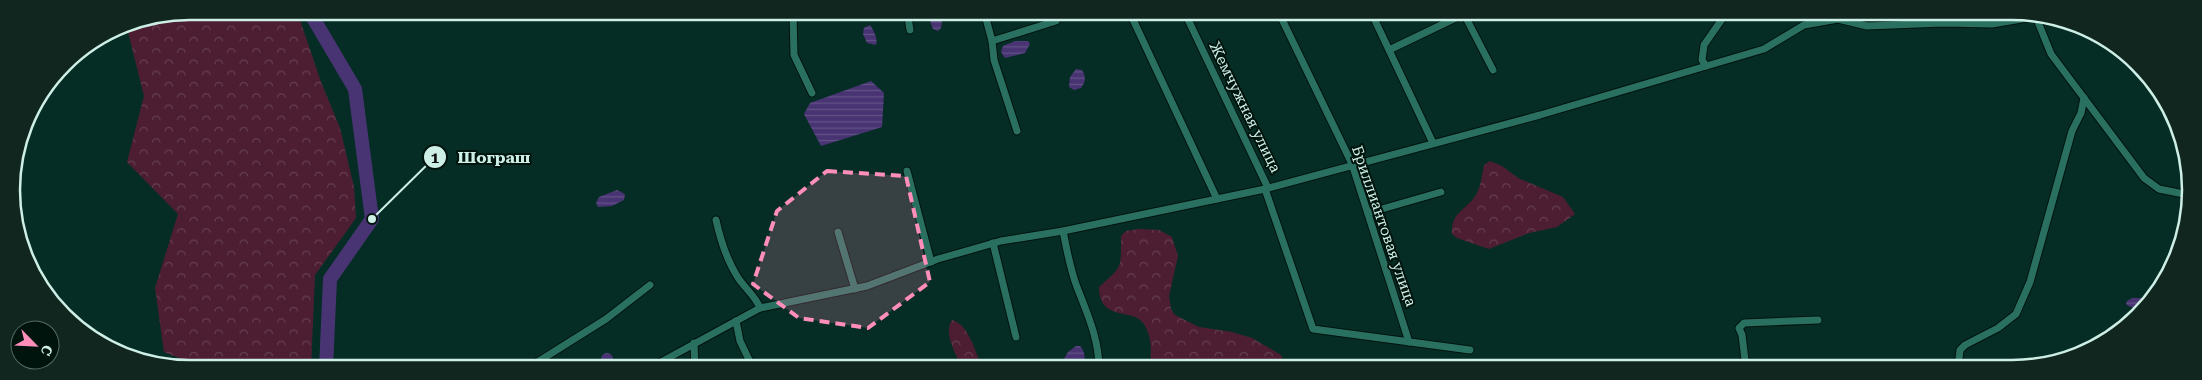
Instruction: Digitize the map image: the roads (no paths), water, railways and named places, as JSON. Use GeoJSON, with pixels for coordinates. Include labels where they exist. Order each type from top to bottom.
{"type":"FeatureCollection","features":[{"type":"Feature","properties":{"kind":"street"},"geometry":{"type":"LineString","coordinates":[[793,20],[794,55],[812,93]]}},
{"type":"Feature","properties":{"kind":"street"},"geometry":{"type":"LineString","coordinates":[[908,20],[910,30]]}},
{"type":"Feature","properties":{"kind":"street"},"geometry":{"type":"LineString","coordinates":[[986,20],[992,41],[994,60],[1017,131]]}},
{"type":"Feature","properties":{"kind":"street"},"geometry":{"type":"LineString","coordinates":[[1133,20],[1217,199]]}},
{"type":"Feature","properties":{"kind":"street","name":"Жемчужная улица"},"geometry":{"type":"LineString","coordinates":[[1188,20],[1267,189],[1313,329],[1470,350]]}},
{"type":"Feature","properties":{"kind":"street","name":"Бриллиантовая улица"},"geometry":{"type":"LineString","coordinates":[[1282,20],[1352,164],[1409,342]]}},
{"type":"Feature","properties":{"kind":"street"},"geometry":{"type":"LineString","coordinates":[[1375,20],[1433,143]]}},
{"type":"Feature","properties":{"kind":"street"},"geometry":{"type":"LineString","coordinates":[[1390,50],[1450,20]]}},
{"type":"Feature","properties":{"kind":"street"},"geometry":{"type":"LineString","coordinates":[[1468,20],[1493,70]]}},
{"type":"Feature","properties":{"kind":"street"},"geometry":{"type":"LineString","coordinates":[[1706,66],[1702,60],[1704,45],[1721,20]]}},
{"type":"Feature","properties":{"kind":"street"},"geometry":{"type":"LineString","coordinates":[[664,360],[760,308],[855,289],[930,262],[993,243],[1063,231],[1267,189],[1352,164],[1540,115],[1764,49],[1804,26],[1833,20]]}},
{"type":"Feature","properties":{"kind":"street"},"geometry":{"type":"LineString","coordinates":[[1842,20],[1867,26],[1992,24],[2015,20]]}},
{"type":"Feature","properties":{"kind":"street"},"geometry":{"type":"LineString","coordinates":[[992,41],[1056,21]]}},
{"type":"Feature","properties":{"kind":"street"},"geometry":{"type":"LineString","coordinates":[[2040,22],[2051,54],[2144,178],[2159,189],[2182,194]]}},
{"type":"Feature","properties":{"kind":"street"},"geometry":{"type":"LineString","coordinates":[[1959,360],[1960,350],[1965,345],[1998,328],[2016,314],[2030,282],[2072,131],[2081,113],[2084,98]]}},
{"type":"Feature","properties":{"kind":"street"},"geometry":{"type":"LineString","coordinates":[[906,171],[930,262]]}},
{"type":"Feature","properties":{"kind":"street"},"geometry":{"type":"LineString","coordinates":[[1368,213],[1440,192]]}},
{"type":"Feature","properties":{"kind":"street"},"geometry":{"type":"LineString","coordinates":[[716,220],[719,233],[736,275],[753,294],[760,308]]}},
{"type":"Feature","properties":{"kind":"street"},"geometry":{"type":"LineString","coordinates":[[1063,231],[1071,268],[1088,311],[1098,360]]}},
{"type":"Feature","properties":{"kind":"street"},"geometry":{"type":"LineString","coordinates":[[838,232],[855,289]]}},
{"type":"Feature","properties":{"kind":"street"},"geometry":{"type":"LineString","coordinates":[[993,243],[1016,336]]}},
{"type":"Feature","properties":{"kind":"street"},"geometry":{"type":"LineString","coordinates":[[541,360],[606,319],[650,285]]}},
{"type":"Feature","properties":{"kind":"street"},"geometry":{"type":"LineString","coordinates":[[1745,360],[1742,335],[1739,328],[1744,323],[1818,320]]}},
{"type":"Feature","properties":{"kind":"street"},"geometry":{"type":"LineString","coordinates":[[736,321],[740,341],[749,360]]}},
{"type":"Feature","properties":{"kind":"street"},"geometry":{"type":"LineString","coordinates":[[694,343],[695,360]]}},
{"type":"Feature","properties":{"kind":"waterway"},"geometry":{"type":"LineString","coordinates":[[314,20],[355,89],[372,219],[330,279],[326,360]]}},
{"type":"Feature","properties":{"kind":"place","name":"Шограш"},"geometry":{"type":"Point","coordinates":[372,219]}}]}
